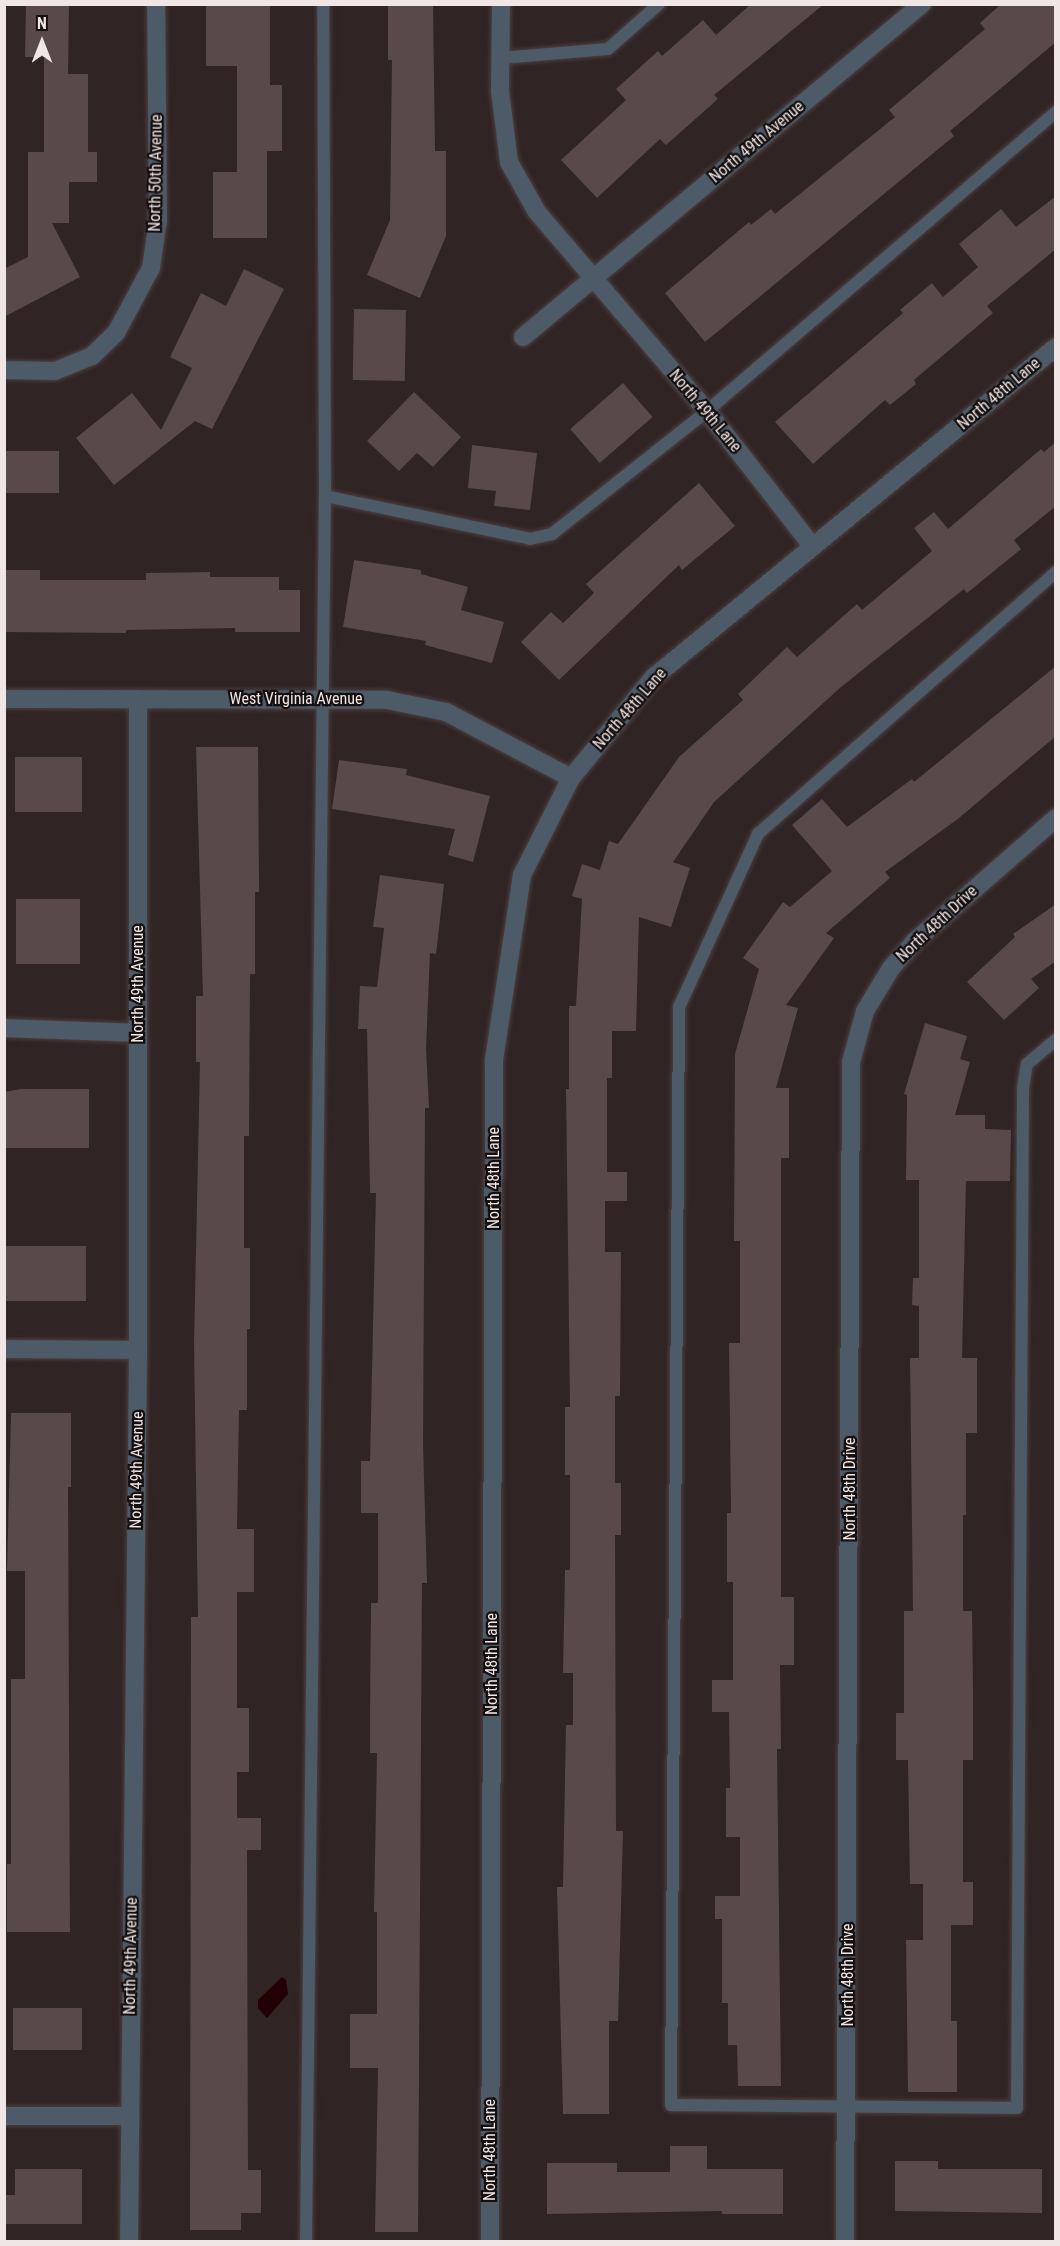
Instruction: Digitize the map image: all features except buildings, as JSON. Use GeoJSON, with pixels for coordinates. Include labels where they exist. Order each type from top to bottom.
{"type":"FeatureCollection","features":[{"type":"Feature","properties":{"kind":"street","name":"North 50th Avenue"},"geometry":{"type":"LineString","coordinates":[[4,370],[55,371],[92,356],[117,333],[151,267],[158,220],[156,4]]}},
{"type":"Feature","properties":{"kind":"street","name":"North 49th Lane"},"geometry":{"type":"LineString","coordinates":[[501,4],[500,91],[509,162],[537,212],[592,280],[707,411],[813,548]]}},
{"type":"Feature","properties":{"kind":"street","name":"North 49th Avenue"},"geometry":{"type":"LineString","coordinates":[[592,280],[922,4]]}},
{"type":"Feature","properties":{"kind":"street"},"geometry":{"type":"LineString","coordinates":[[523,337],[592,280]]}},
{"type":"Feature","properties":{"kind":"street","name":"North 48th Lane"},"geometry":{"type":"LineString","coordinates":[[490,2241],[494,1060],[522,875],[571,777],[654,677],[1056,347]]}},
{"type":"Feature","properties":{"kind":"street","name":"West Virginia Avenue"},"geometry":{"type":"LineString","coordinates":[[4,699],[321,698],[387,700],[446,712],[571,777]]}},
{"type":"Feature","properties":{"kind":"street","name":"North 49th Avenue"},"geometry":{"type":"LineString","coordinates":[[129,2241],[138,1350],[138,699]]}},
{"type":"Feature","properties":{"kind":"street","name":"North 48th Drive"},"geometry":{"type":"LineString","coordinates":[[844,2241],[847,2106],[851,1062],[865,1011],[891,968],[915,941],[1056,818]]}},
{"type":"Feature","properties":{"kind":"street"},"geometry":{"type":"LineString","coordinates":[[4,1028],[138,1033]]}},
{"type":"Feature","properties":{"kind":"street"},"geometry":{"type":"LineString","coordinates":[[4,1349],[138,1350]]}},
{"type":"Feature","properties":{"kind":"street"},"geometry":{"type":"LineString","coordinates":[[4,2116],[129,2116]]}},
{"type":"Feature","properties":{"kind":"lane"},"geometry":{"type":"LineString","coordinates":[[306,2241],[321,698],[325,496],[323,4]]}},
{"type":"Feature","properties":{"kind":"lane"},"geometry":{"type":"LineString","coordinates":[[501,58],[608,49],[658,4]]}},
{"type":"Feature","properties":{"kind":"lane"},"geometry":{"type":"LineString","coordinates":[[325,496],[530,539],[552,534],[707,411],[1056,112]]}},
{"type":"Feature","properties":{"kind":"lane"},"geometry":{"type":"LineString","coordinates":[[1056,572],[758,834],[679,1007],[671,2105],[1017,2108],[1023,1088],[1027,1064],[1056,1040]]}},
{"type":"Feature","properties":{"kind":"shaded area"},"geometry":{"type":"Polygon","coordinates":[[[282,1977],[286,1980],[288,1994],[267,2018],[258,2008],[258,2000],[282,1977]]]}}]}
